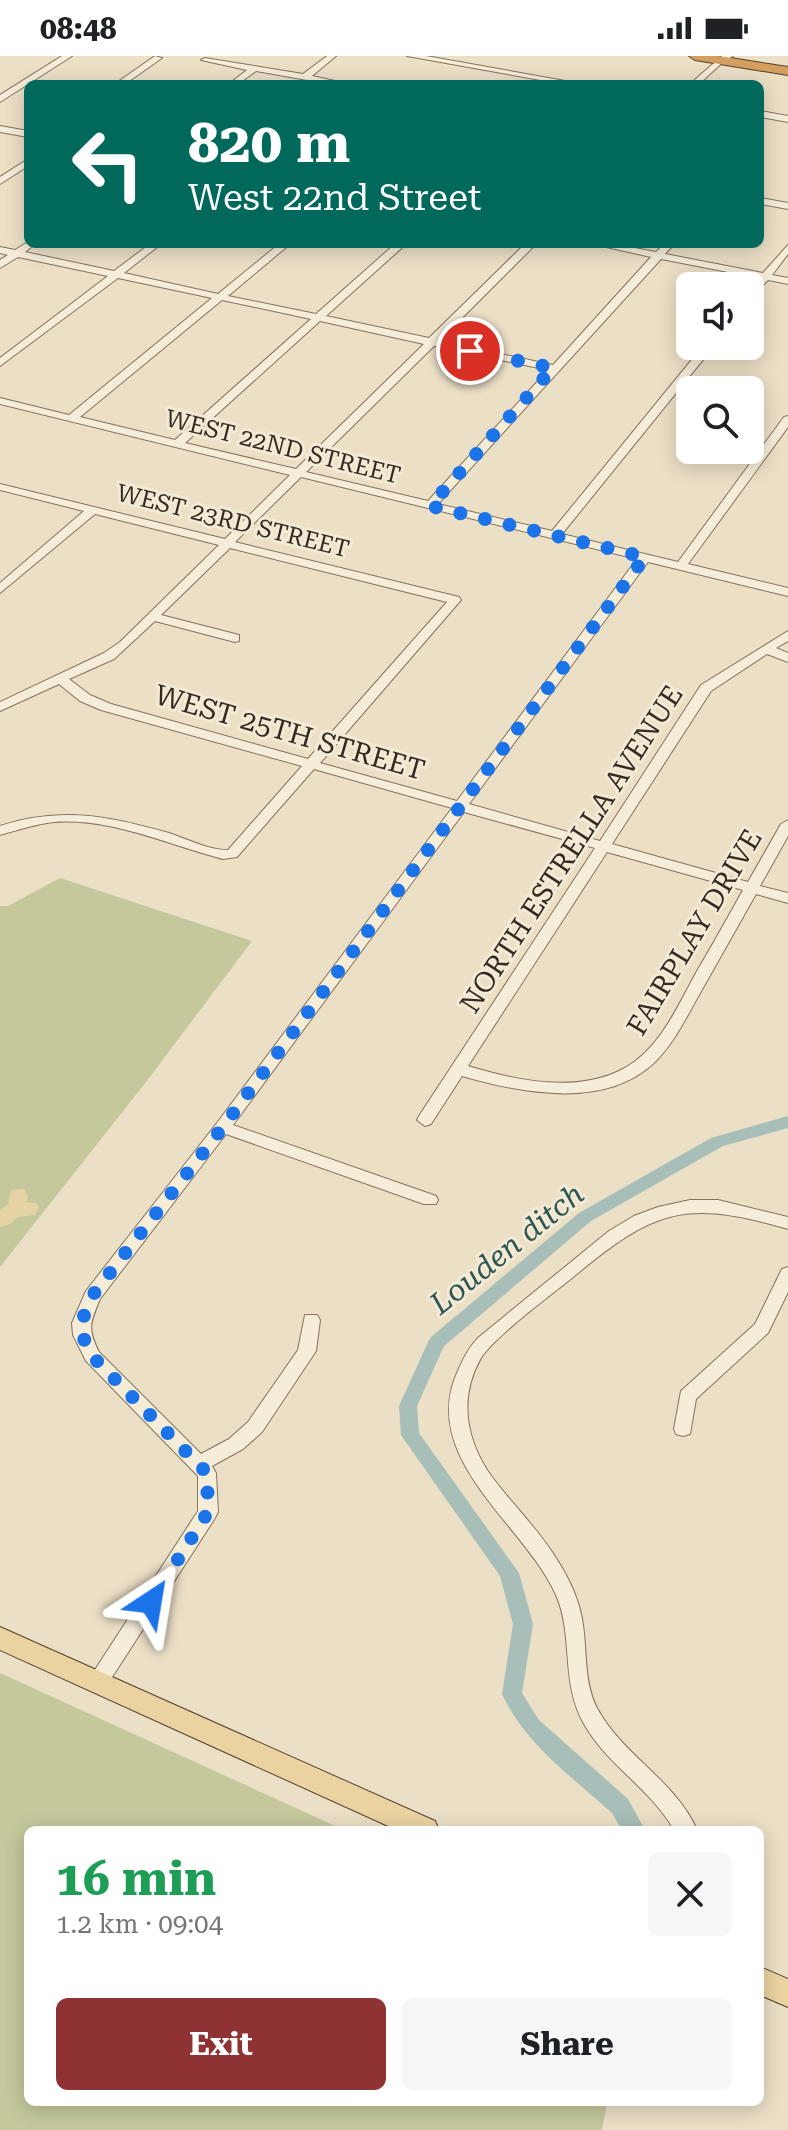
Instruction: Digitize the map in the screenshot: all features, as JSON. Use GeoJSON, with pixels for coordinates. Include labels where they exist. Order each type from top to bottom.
{"type":"FeatureCollection","features":[{"type":"Feature","properties":{"kind":"highway"},"geometry":{"type":"LineString","coordinates":[[695,56],[724,58],[788,71]]}},
{"type":"Feature","properties":{"kind":"main road"},"geometry":{"type":"LineString","coordinates":[[0,1638],[417,1826]]}},
{"type":"Feature","properties":{"kind":"main road"},"geometry":{"type":"LineString","coordinates":[[764,1983],[788,1993]]}},
{"type":"Feature","properties":{"kind":"street"},"geometry":{"type":"LineString","coordinates":[[30,80],[68,56]]}},
{"type":"Feature","properties":{"kind":"street"},"geometry":{"type":"LineString","coordinates":[[305,77],[332,56]]}},
{"type":"Feature","properties":{"kind":"street"},"geometry":{"type":"LineString","coordinates":[[411,56],[554,80]]}},
{"type":"Feature","properties":{"kind":"street"},"geometry":{"type":"LineString","coordinates":[[125,80],[158,58]]}},
{"type":"Feature","properties":{"kind":"street"},"geometry":{"type":"LineString","coordinates":[[699,80],[724,58]]}},
{"type":"Feature","properties":{"kind":"street"},"geometry":{"type":"LineString","coordinates":[[205,60],[322,80]]}},
{"type":"Feature","properties":{"kind":"street"},"geometry":{"type":"LineString","coordinates":[[238,80],[255,68]]}},
{"type":"Feature","properties":{"kind":"street"},"geometry":{"type":"LineString","coordinates":[[0,99],[24,84]]}},
{"type":"Feature","properties":{"kind":"street"},"geometry":{"type":"LineString","coordinates":[[764,115],[788,119]]}},
{"type":"Feature","properties":{"kind":"street"},"geometry":{"type":"LineString","coordinates":[[0,129],[24,133]]}},
{"type":"Feature","properties":{"kind":"street"},"geometry":{"type":"LineString","coordinates":[[0,181],[24,165]]}},
{"type":"Feature","properties":{"kind":"street"},"geometry":{"type":"LineString","coordinates":[[764,202],[788,206]]}},
{"type":"Feature","properties":{"kind":"street"},"geometry":{"type":"LineString","coordinates":[[0,265],[24,248]]}},
{"type":"Feature","properties":{"kind":"street"},"geometry":{"type":"LineString","coordinates":[[0,363],[151,248]]}},
{"type":"Feature","properties":{"kind":"street"},"geometry":{"type":"LineString","coordinates":[[72,418],[280,248]]}},
{"type":"Feature","properties":{"kind":"street"},"geometry":{"type":"LineString","coordinates":[[177,444],[397,248]]}},
{"type":"Feature","properties":{"kind":"street"},"geometry":{"type":"LineString","coordinates":[[0,707],[116,652],[527,248]]}},
{"type":"Feature","properties":{"kind":"street"},"geometry":{"type":"LineString","coordinates":[[620,248],[788,281]]}},
{"type":"Feature","properties":{"kind":"street"},"geometry":{"type":"LineString","coordinates":[[430,506],[665,248]]}},
{"type":"Feature","properties":{"kind":"street"},"geometry":{"type":"LineString","coordinates":[[764,278],[788,248]]}},
{"type":"Feature","properties":{"kind":"street"},"geometry":{"type":"LineString","coordinates":[[0,250],[553,368]]}},
{"type":"Feature","properties":{"kind":"street"},"geometry":{"type":"LineString","coordinates":[[554,536],[698,360]]}},
{"type":"Feature","properties":{"kind":"street","name":"WEST 22ND STREET"},"geometry":{"type":"LineString","coordinates":[[0,401],[788,592]]}},
{"type":"Feature","properties":{"kind":"street"},"geometry":{"type":"LineString","coordinates":[[681,566],[788,419]]}},
{"type":"Feature","properties":{"kind":"street","name":"WEST 23RD STREET"},"geometry":{"type":"LineString","coordinates":[[0,487],[455,600],[311,764]]}},
{"type":"Feature","properties":{"kind":"street"},"geometry":{"type":"LineString","coordinates":[[0,589],[94,509]]}},
{"type":"Feature","properties":{"kind":"street"},"geometry":{"type":"LineString","coordinates":[[98,1682],[208,1512],[207,1473],[201,1463],[101,1367],[86,1346],[81,1323],[85,1307],[223,1127],[645,557]]}},
{"type":"Feature","properties":{"kind":"street"},"geometry":{"type":"LineString","coordinates":[[153,617],[235,638]]}},
{"type":"Feature","properties":{"kind":"street","name":"NORTH ESTRELLA AVENUE"},"geometry":{"type":"LineString","coordinates":[[425,1120],[706,688],[788,635]]}},
{"type":"Feature","properties":{"kind":"street"},"geometry":{"type":"LineString","coordinates":[[766,649],[788,658]]}},
{"type":"Feature","properties":{"kind":"street","name":"WEST 25TH STREET"},"geometry":{"type":"LineString","coordinates":[[61,679],[93,703],[788,898]]}},
{"type":"Feature","properties":{"kind":"street"},"geometry":{"type":"LineString","coordinates":[[0,831],[34,821],[85,818],[119,823],[228,855],[235,852],[311,764]]}},
{"type":"Feature","properties":{"kind":"street","name":"FAIRPLAY DRIVE"},"geometry":{"type":"LineString","coordinates":[[458,1069],[515,1085],[551,1090],[593,1084],[638,1066],[660,1049],[788,824]]}},
{"type":"Feature","properties":{"kind":"street"},"geometry":{"type":"LineString","coordinates":[[223,1127],[430,1200]]}},
{"type":"Feature","properties":{"kind":"street"},"geometry":{"type":"LineString","coordinates":[[684,1826],[672,1806],[634,1769],[592,1719],[575,1669],[566,1595],[552,1566],[467,1457],[457,1421],[457,1398],[466,1367],[475,1352],[596,1248],[631,1222],[679,1207],[720,1206],[752,1211],[788,1223]]}},
{"type":"Feature","properties":{"kind":"street"},"geometry":{"type":"LineString","coordinates":[[683,1429],[687,1396],[762,1328],[788,1274]]}},
{"type":"Feature","properties":{"kind":"street"},"geometry":{"type":"LineString","coordinates":[[201,1463],[236,1444],[255,1427],[307,1351],[311,1320]]}},
{"type":"Feature","properties":{"kind":"green space"},"geometry":{"type":"Polygon","coordinates":[[[60,878],[252,941],[0,1267],[0,906],[8,906],[60,878]]]}},
{"type":"Feature","properties":{"kind":"green space"},"geometry":{"type":"Polygon","coordinates":[[[0,1673],[335,1826],[24,1826],[24,2106],[606,2106],[602,2130],[0,2130],[0,1673]]]}},
{"type":"Feature","properties":{"kind":"sand"},"geometry":{"type":"Polygon","coordinates":[[[24,1189],[28,1196],[26,1202],[36,1203],[39,1207],[35,1215],[18,1217],[0,1227],[0,1211],[8,1204],[11,1190],[24,1189]]]}},
{"type":"Feature","properties":{"kind":"waterway","name":"Louden ditch"},"geometry":{"type":"LineString","coordinates":[[632,1826],[620,1806],[532,1727],[512,1694],[523,1624],[509,1573],[410,1435],[408,1406],[437,1342],[585,1217],[717,1142],[788,1122]]}},
{"type":"Feature","properties":{"kind":"route"},"geometry":{"type":"LineString","coordinates":[[151,1602],[208,1512],[207,1473],[201,1463],[92,1356],[82,1335],[85,1307],[126,1248],[223,1127],[645,557],[430,506],[553,368],[470,351]]}}]}
